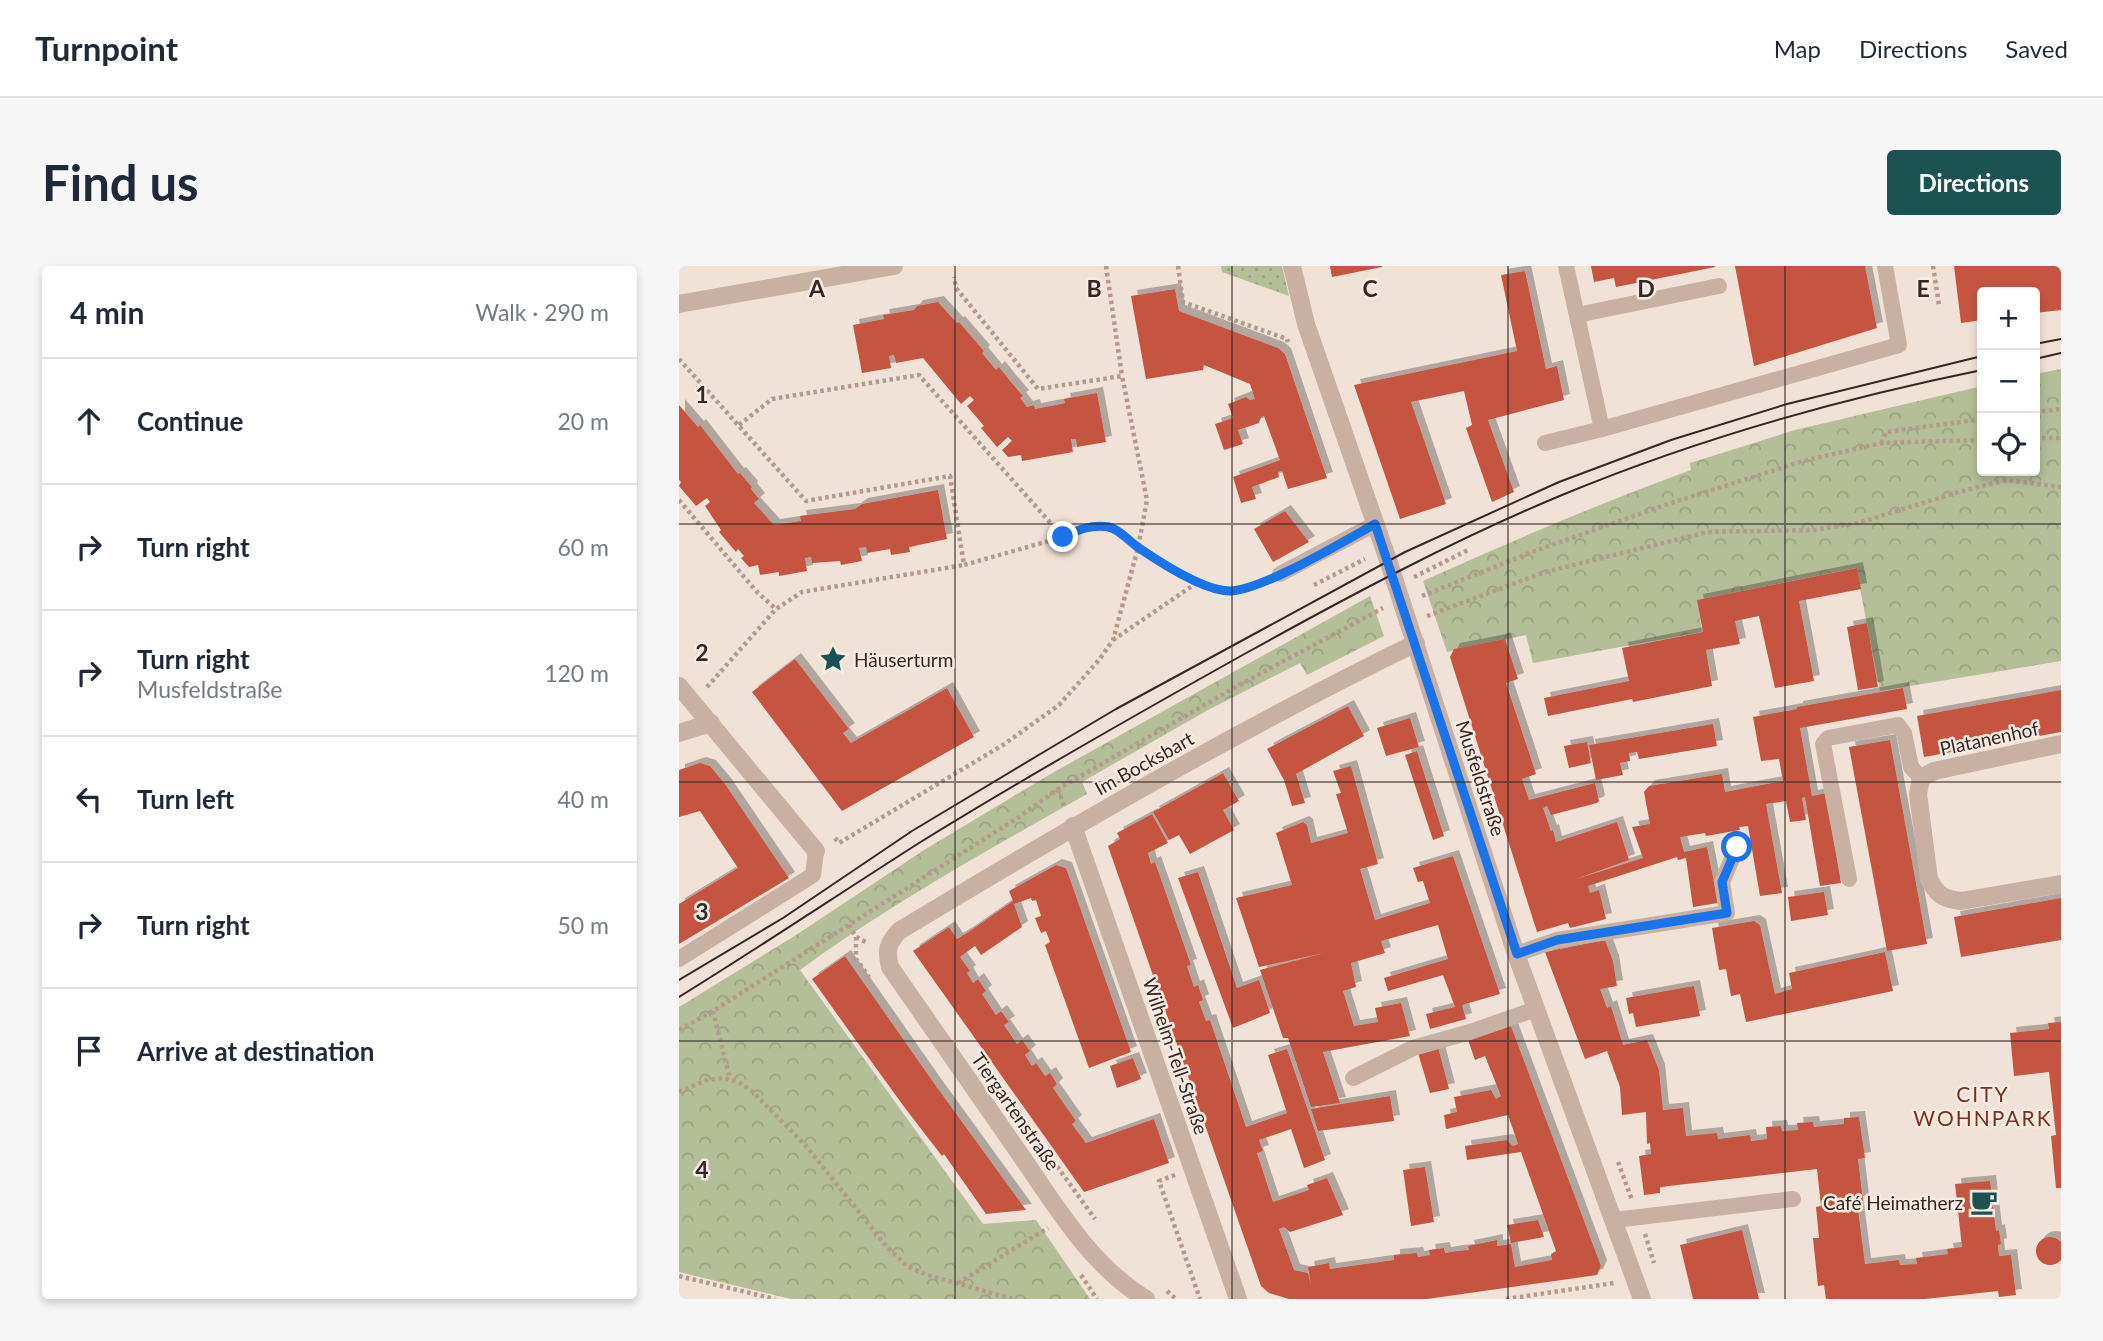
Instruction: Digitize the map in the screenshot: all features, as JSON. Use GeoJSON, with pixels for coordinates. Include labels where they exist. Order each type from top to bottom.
{"type":"FeatureCollection","features":[{"type":"Feature","properties":{"kind":"street"},"geometry":{"type":"LineString","coordinates":[[679,304],[894,266]]}},
{"type":"Feature","properties":{"kind":"street","name":"Musfeldstraße"},"geometry":{"type":"LineString","coordinates":[[1292,266],[1306,324],[1416,643],[1517,954],[1643,1299]]}},
{"type":"Feature","properties":{"kind":"street","name":"Im Bocksbart"},"geometry":{"type":"LineString","coordinates":[[899,931],[1073,826],[1416,643]]}},
{"type":"Feature","properties":{"kind":"street"},"geometry":{"type":"LineString","coordinates":[[679,686],[816,851]]}},
{"type":"Feature","properties":{"kind":"street"},"geometry":{"type":"LineString","coordinates":[[679,733],[711,723]]}},
{"type":"Feature","properties":{"kind":"street","name":"Platanenhof"},"geometry":{"type":"LineString","coordinates":[[2061,744],[1934,771],[1921,778],[1918,794],[1929,879],[1944,899],[1961,901],[2061,884]]}},
{"type":"Feature","properties":{"kind":"street","name":"Wilhelm-Tell-Straße"},"geometry":{"type":"LineString","coordinates":[[1073,826],[1238,1299]]}},
{"type":"Feature","properties":{"kind":"street","name":"Tiergartenstraße"},"geometry":{"type":"LineString","coordinates":[[899,931],[886,952],[890,967],[1064,1218],[1103,1267],[1146,1299]]}},
{"type":"Feature","properties":{"kind":"lane"},"geometry":{"type":"LineString","coordinates":[[1566,266],[1602,429]]}},
{"type":"Feature","properties":{"kind":"lane"},"geometry":{"type":"LineString","coordinates":[[1545,443],[1899,345],[1885,266]]}},
{"type":"Feature","properties":{"kind":"lane"},"geometry":{"type":"LineString","coordinates":[[1577,315],[1719,286]]}},
{"type":"Feature","properties":{"kind":"lane"},"geometry":{"type":"LineString","coordinates":[[1280,574],[1375,524]]}},
{"type":"Feature","properties":{"kind":"lane"},"geometry":{"type":"LineString","coordinates":[[1849,880],[1823,744],[1828,738],[1898,725],[1904,733],[1911,767],[1921,778]]}},
{"type":"Feature","properties":{"kind":"lane"},"geometry":{"type":"LineString","coordinates":[[1517,954],[1557,940],[1727,913],[1722,882],[1737,847]]}},
{"type":"Feature","properties":{"kind":"lane"},"geometry":{"type":"LineString","coordinates":[[679,959],[813,875],[816,851]]}},
{"type":"Feature","properties":{"kind":"lane"},"geometry":{"type":"LineString","coordinates":[[1353,1078],[1413,1048],[1536,1009]]}},
{"type":"Feature","properties":{"kind":"lane"},"geometry":{"type":"LineString","coordinates":[[1614,1220],[1793,1199]]}},
{"type":"Feature","properties":{"kind":"path"},"geometry":{"type":"LineString","coordinates":[[830,832],[839,842],[1003,745],[1059,705],[1100,660],[1113,640],[1139,548],[1147,500],[1122,376],[1106,266]]}},
{"type":"Feature","properties":{"kind":"path"},"geometry":{"type":"LineString","coordinates":[[1178,266],[1183,302],[1287,339],[1292,352]]}},
{"type":"Feature","properties":{"kind":"path"},"geometry":{"type":"LineString","coordinates":[[1933,266],[1938,305]]}},
{"type":"Feature","properties":{"kind":"path"},"geometry":{"type":"LineString","coordinates":[[954,277],[956,288],[1038,389],[1122,376]]}},
{"type":"Feature","properties":{"kind":"path"},"geometry":{"type":"LineString","coordinates":[[679,359],[806,501],[950,476],[964,565]]}},
{"type":"Feature","properties":{"kind":"path"},"geometry":{"type":"LineString","coordinates":[[739,425],[772,399],[919,375],[1063,537]]}},
{"type":"Feature","properties":{"kind":"path"},"geometry":{"type":"LineString","coordinates":[[2040,411],[2061,409]]}},
{"type":"Feature","properties":{"kind":"path"},"geometry":{"type":"LineString","coordinates":[[1977,420],[1886,432],[1881,443],[1977,440]]}},
{"type":"Feature","properties":{"kind":"path"},"geometry":{"type":"LineString","coordinates":[[2040,438],[2061,438]]}},
{"type":"Feature","properties":{"kind":"path"},"geometry":{"type":"LineString","coordinates":[[1427,616],[1545,572],[1708,532],[1813,530],[1858,523],[2006,480],[2061,487]]}},
{"type":"Feature","properties":{"kind":"path"},"geometry":{"type":"LineString","coordinates":[[679,500],[757,592],[776,609]]}},
{"type":"Feature","properties":{"kind":"path"},"geometry":{"type":"LineString","coordinates":[[715,696],[706,686],[776,609],[802,592],[964,565],[1063,537],[1087,526],[1111,527],[1139,548],[1198,582],[1229,591],[1245,588],[1280,574]]}},
{"type":"Feature","properties":{"kind":"path"},"geometry":{"type":"LineString","coordinates":[[1357,534],[1369,570]]}},
{"type":"Feature","properties":{"kind":"path"},"geometry":{"type":"LineString","coordinates":[[1409,565],[1414,577],[1468,550]]}},
{"type":"Feature","properties":{"kind":"path"},"geometry":{"type":"LineString","coordinates":[[1314,585],[1366,559]]}},
{"type":"Feature","properties":{"kind":"path"},"geometry":{"type":"LineString","coordinates":[[1113,640],[1198,582]]}},
{"type":"Feature","properties":{"kind":"path"},"geometry":{"type":"LineString","coordinates":[[1377,596],[1385,620]]}},
{"type":"Feature","properties":{"kind":"path"},"geometry":{"type":"LineString","coordinates":[[713,1011],[730,1080]]}},
{"type":"Feature","properties":{"kind":"path"},"geometry":{"type":"LineString","coordinates":[[679,1092],[707,1080],[723,1077],[754,1092],[806,1146],[887,1247],[907,1266],[927,1275],[1013,1299]]}},
{"type":"Feature","properties":{"kind":"path"},"geometry":{"type":"LineString","coordinates":[[958,1283],[1048,1228]]}},
{"type":"Feature","properties":{"kind":"path"},"geometry":{"type":"LineString","coordinates":[[679,1276],[775,1299]]}},
{"type":"Feature","properties":{"kind":"path"},"geometry":{"type":"LineString","coordinates":[[1506,1299],[1615,1283]]}},
{"type":"Feature","properties":{"kind":"green space"},"geometry":{"type":"Polygon","coordinates":[[[1221,266],[1282,266],[1289,296],[1222,272],[1221,266]]]}},
{"type":"Feature","properties":{"kind":"green space"},"geometry":{"type":"Polygon","coordinates":[[[2061,369],[2061,661],[1880,691],[1856,568],[1698,600],[1702,632],[1533,663],[1526,635],[1447,652],[1423,581],[1556,523],[1691,470],[1690,463],[1795,430],[1977,387],[1977,476],[2040,476],[2040,373],[2061,369]]]}},
{"type":"Feature","properties":{"kind":"green space"},"geometry":{"type":"Polygon","coordinates":[[[1370,596],[1384,636],[1307,675],[1300,663],[1208,710],[1082,782],[1087,794],[905,900],[800,970],[983,1224],[1036,1220],[1090,1299],[791,1299],[679,1272],[679,1007],[796,935],[924,850],[1054,772],[1370,596]]]}},
{"type":"Feature","properties":{"kind":"building"},"geometry":{"type":"Polygon","coordinates":[[[1330,266],[1382,266],[1382,267],[1332,277],[1330,266]]]}},
{"type":"Feature","properties":{"kind":"building"},"geometry":{"type":"Polygon","coordinates":[[[1591,266],[1715,267],[1616,287],[1614,278],[1594,282],[1591,266]]]}},
{"type":"Feature","properties":{"kind":"building"},"geometry":{"type":"Polygon","coordinates":[[[1735,266],[1865,266],[1877,328],[1754,366],[1735,266]]]}},
{"type":"Feature","properties":{"kind":"building"},"geometry":{"type":"Polygon","coordinates":[[[1954,266],[2061,266],[2061,310],[2040,312],[2040,287],[1977,287],[1977,321],[1961,323],[1954,266]]]}},
{"type":"Feature","properties":{"kind":"building"},"geometry":{"type":"Polygon","coordinates":[[[1525,271],[1546,369],[1557,366],[1564,400],[1488,420],[1514,492],[1492,502],[1466,428],[1472,425],[1464,391],[1411,402],[1446,504],[1400,519],[1354,385],[1517,351],[1501,275],[1525,271]]]}},
{"type":"Feature","properties":{"kind":"building"},"geometry":{"type":"Polygon","coordinates":[[[1175,289],[1179,311],[1278,348],[1285,354],[1327,478],[1288,489],[1282,471],[1278,472],[1279,477],[1252,487],[1256,499],[1241,503],[1233,477],[1280,460],[1264,416],[1259,423],[1238,430],[1243,444],[1224,450],[1215,424],[1233,418],[1228,404],[1246,397],[1255,399],[1250,384],[1204,365],[1203,370],[1146,379],[1131,296],[1175,289]]]}},
{"type":"Feature","properties":{"kind":"building"},"geometry":{"type":"Polygon","coordinates":[[[938,302],[984,351],[982,353],[996,370],[999,367],[1023,396],[1020,398],[1027,407],[1034,405],[1035,409],[1061,404],[1065,403],[1064,399],[1097,393],[1106,442],[1077,447],[1076,439],[1071,439],[1073,452],[1022,461],[1021,455],[1008,457],[1002,450],[1012,441],[1008,437],[997,447],[967,406],[974,400],[970,396],[961,404],[923,358],[896,363],[894,355],[889,356],[891,368],[862,373],[853,325],[884,319],[883,315],[914,310],[917,306],[938,302]]]}},
{"type":"Feature","properties":{"kind":"building"},"geometry":{"type":"Polygon","coordinates":[[[679,405],[698,427],[700,425],[738,474],[752,487],[759,499],[754,503],[774,525],[801,521],[800,516],[855,509],[862,504],[938,490],[947,539],[909,547],[910,552],[891,555],[890,549],[867,553],[866,547],[859,548],[862,561],[841,565],[840,561],[812,563],[811,557],[805,558],[807,571],[779,576],[779,572],[760,575],[758,565],[749,567],[741,558],[744,556],[738,549],[736,552],[719,532],[721,530],[705,506],[710,502],[707,498],[696,506],[679,486],[679,405]]]}},
{"type":"Feature","properties":{"kind":"building"},"geometry":{"type":"Polygon","coordinates":[[[1285,511],[1309,542],[1273,562],[1254,529],[1285,511]]]}},
{"type":"Feature","properties":{"kind":"building"},"geometry":{"type":"Polygon","coordinates":[[[1857,568],[1861,589],[1799,601],[1814,681],[1775,688],[1759,616],[1735,621],[1740,644],[1706,650],[1712,686],[1548,716],[1544,698],[1629,681],[1622,648],[1703,632],[1697,600],[1857,568]]]}},
{"type":"Feature","properties":{"kind":"building"},"geometry":{"type":"Polygon","coordinates":[[[1867,623],[1878,687],[1858,690],[1847,627],[1867,623]]]}},
{"type":"Feature","properties":{"kind":"building"},"geometry":{"type":"Polygon","coordinates":[[[1505,639],[1518,679],[1506,683],[1536,774],[1522,779],[1529,800],[1595,783],[1599,801],[1597,803],[1551,815],[1547,806],[1543,808],[1551,831],[1553,830],[1556,842],[1617,822],[1629,860],[1573,880],[1643,858],[1632,827],[1650,824],[1644,792],[1649,786],[1722,774],[1725,792],[1783,781],[1779,759],[1761,761],[1753,717],[1903,688],[1907,709],[1800,728],[1812,796],[1826,793],[1841,883],[1820,886],[1805,797],[1802,798],[1806,820],[1790,822],[1786,801],[1766,804],[1782,893],[1760,896],[1748,826],[1739,827],[1740,830],[1706,836],[1705,833],[1680,837],[1684,852],[1707,847],[1718,903],[1693,907],[1686,858],[1678,860],[1677,857],[1588,886],[1590,893],[1599,890],[1606,919],[1570,928],[1568,923],[1537,932],[1450,657],[1454,649],[1505,639]]]}},
{"type":"Feature","properties":{"kind":"building"},"geometry":{"type":"Polygon","coordinates":[[[795,659],[849,729],[843,733],[851,743],[947,688],[974,737],[842,811],[752,692],[795,659]]]}},
{"type":"Feature","properties":{"kind":"building"},"geometry":{"type":"Polygon","coordinates":[[[2061,690],[2061,732],[1924,757],[1917,716],[2061,690]]]}},
{"type":"Feature","properties":{"kind":"building"},"geometry":{"type":"Polygon","coordinates":[[[1348,706],[1364,736],[1296,774],[1305,803],[1292,806],[1284,780],[1267,749],[1348,706]]]}},
{"type":"Feature","properties":{"kind":"building"},"geometry":{"type":"Polygon","coordinates":[[[1410,718],[1419,747],[1386,756],[1377,728],[1410,718]]]}},
{"type":"Feature","properties":{"kind":"building"},"geometry":{"type":"Polygon","coordinates":[[[1713,724],[1717,746],[1639,759],[1637,752],[1629,753],[1630,761],[1620,763],[1623,775],[1596,780],[1589,745],[1713,724]]]}},
{"type":"Feature","properties":{"kind":"building"},"geometry":{"type":"Polygon","coordinates":[[[1890,740],[1927,944],[1887,951],[1849,747],[1890,740]]]}},
{"type":"Feature","properties":{"kind":"building"},"geometry":{"type":"Polygon","coordinates":[[[1587,742],[1591,763],[1569,768],[1564,746],[1587,742]]]}},
{"type":"Feature","properties":{"kind":"building"},"geometry":{"type":"Polygon","coordinates":[[[1417,751],[1444,836],[1433,840],[1405,755],[1417,751]]]}},
{"type":"Feature","properties":{"kind":"building"},"geometry":{"type":"Polygon","coordinates":[[[700,763],[710,766],[725,784],[789,878],[679,944],[679,904],[738,868],[700,811],[679,817],[679,770],[700,763]]]}},
{"type":"Feature","properties":{"kind":"building"},"geometry":{"type":"Polygon","coordinates":[[[1351,766],[1378,864],[1360,869],[1375,920],[1430,903],[1423,881],[1418,882],[1413,868],[1453,856],[1500,994],[1462,1005],[1466,1019],[1430,1029],[1426,1014],[1455,1007],[1443,975],[1388,991],[1384,978],[1448,959],[1438,925],[1381,941],[1385,953],[1351,963],[1356,987],[1343,991],[1354,1026],[1378,1022],[1375,1008],[1401,1003],[1410,1036],[1323,1052],[1340,1103],[1311,1107],[1288,1038],[1283,1038],[1260,970],[1324,953],[1259,967],[1236,898],[1292,885],[1276,833],[1303,822],[1307,825],[1311,843],[1348,833],[1336,794],[1341,793],[1333,771],[1351,766]]]}},
{"type":"Feature","properties":{"kind":"building"},"geometry":{"type":"Polygon","coordinates":[[[1223,773],[1239,801],[1223,810],[1234,830],[1190,854],[1179,835],[1169,840],[1153,812],[1223,773]]]}},
{"type":"Feature","properties":{"kind":"building"},"geometry":{"type":"Polygon","coordinates":[[[1152,814],[1168,843],[1148,853],[1151,864],[1155,862],[1191,965],[1187,966],[1194,987],[1198,985],[1203,1000],[1199,1002],[1206,1021],[1210,1020],[1246,1127],[1287,1113],[1268,1055],[1287,1049],[1325,1160],[1304,1168],[1291,1129],[1259,1140],[1263,1151],[1257,1153],[1273,1202],[1309,1190],[1307,1185],[1327,1178],[1343,1215],[1290,1232],[1284,1227],[1279,1229],[1294,1270],[1308,1273],[1311,1285],[1308,1267],[1329,1263],[1330,1269],[1394,1260],[1394,1255],[1417,1253],[1418,1257],[1430,1255],[1429,1250],[1444,1248],[1445,1253],[1469,1250],[1468,1246],[1497,1240],[1497,1246],[1511,1244],[1515,1267],[1552,1260],[1551,1254],[1556,1251],[1521,1152],[1467,1160],[1465,1146],[1507,1140],[1513,1146],[1518,1144],[1508,1115],[1446,1129],[1444,1115],[1457,1112],[1454,1097],[1491,1090],[1496,1099],[1501,1096],[1485,1056],[1475,1060],[1468,1040],[1511,1026],[1601,1266],[1597,1275],[1427,1299],[1289,1299],[1269,1293],[1261,1286],[1108,846],[1120,839],[1117,833],[1152,814]]]}},
{"type":"Feature","properties":{"kind":"building"},"geometry":{"type":"Polygon","coordinates":[[[1056,865],[1066,868],[1131,1052],[1089,1068],[1045,945],[1050,942],[1046,931],[1041,933],[1035,918],[1041,916],[1036,900],[1032,901],[1031,898],[1014,904],[1022,927],[981,955],[975,946],[960,957],[970,971],[967,973],[973,983],[978,979],[986,991],[982,994],[996,1015],[1001,1011],[1009,1022],[1004,1025],[1017,1044],[1022,1040],[1030,1051],[1025,1055],[1032,1066],[1036,1063],[1045,1076],[1050,1073],[1057,1084],[1053,1088],[1076,1121],[1072,1124],[1086,1143],[1154,1119],[1169,1163],[1084,1192],[913,951],[949,927],[957,939],[967,933],[1013,901],[1009,891],[1056,865]]]}},
{"type":"Feature","properties":{"kind":"building"},"geometry":{"type":"Polygon","coordinates":[[[1198,872],[1237,988],[1259,980],[1270,1013],[1233,1028],[1178,878],[1198,872]]]}},
{"type":"Feature","properties":{"kind":"building"},"geometry":{"type":"Polygon","coordinates":[[[1824,892],[1828,915],[1791,921],[1788,897],[1824,892]]]}},
{"type":"Feature","properties":{"kind":"building"},"geometry":{"type":"Polygon","coordinates":[[[2061,898],[2061,940],[1961,957],[1954,917],[2061,898]]]}},
{"type":"Feature","properties":{"kind":"building"},"geometry":{"type":"Polygon","coordinates":[[[1754,921],[1760,925],[1775,994],[1792,989],[1789,973],[1885,952],[1893,991],[1746,1022],[1740,994],[1731,996],[1726,969],[1719,970],[1712,928],[1754,921]]]}},
{"type":"Feature","properties":{"kind":"building"},"geometry":{"type":"Polygon","coordinates":[[[1605,940],[1613,961],[1617,986],[1600,989],[1607,1008],[1611,1006],[1623,1045],[1647,1040],[1659,1070],[1663,1110],[1683,1108],[1686,1136],[1717,1133],[1718,1139],[1750,1135],[1751,1141],[1767,1139],[1766,1127],[1781,1126],[1782,1131],[1798,1130],[1797,1123],[1813,1122],[1814,1127],[1844,1124],[1844,1118],[1859,1117],[1865,1158],[1858,1159],[1863,1201],[1857,1202],[1865,1264],[1899,1260],[1900,1265],[1917,1264],[1916,1258],[1948,1254],[1947,1249],[1962,1247],[1955,1184],[1990,1181],[1996,1231],[1999,1230],[2001,1244],[1998,1245],[1999,1256],[2011,1255],[2016,1295],[1999,1297],[1998,1291],[1925,1299],[1826,1299],[1824,1285],[1818,1286],[1813,1238],[1819,1238],[1816,1207],[1821,1206],[1817,1169],[1660,1187],[1660,1193],[1644,1195],[1639,1156],[1651,1154],[1650,1143],[1647,1144],[1646,1112],[1622,1115],[1620,1087],[1607,1051],[1585,1059],[1545,952],[1605,940]]]}},
{"type":"Feature","properties":{"kind":"building"},"geometry":{"type":"Polygon","coordinates":[[[845,956],[1026,1210],[986,1214],[812,979],[845,956]]]}},
{"type":"Feature","properties":{"kind":"building"},"geometry":{"type":"Polygon","coordinates":[[[1694,986],[1700,1016],[1636,1027],[1633,1013],[1629,1014],[1626,998],[1694,986]]]}},
{"type":"Feature","properties":{"kind":"building"},"geometry":{"type":"Polygon","coordinates":[[[2061,1022],[2061,1188],[2056,1188],[2051,1136],[2056,1135],[2049,1072],[2014,1076],[2010,1033],[2049,1029],[2048,1023],[2061,1022]]]}},
{"type":"Feature","properties":{"kind":"building"},"geometry":{"type":"Polygon","coordinates":[[[1438,1047],[1449,1089],[1430,1093],[1418,1053],[1438,1047]]]}},
{"type":"Feature","properties":{"kind":"building"},"geometry":{"type":"Polygon","coordinates":[[[1133,1058],[1141,1079],[1117,1088],[1110,1066],[1133,1058]]]}},
{"type":"Feature","properties":{"kind":"building"},"geometry":{"type":"Polygon","coordinates":[[[1390,1096],[1394,1121],[1318,1131],[1311,1109],[1390,1096]]]}},
{"type":"Feature","properties":{"kind":"building"},"geometry":{"type":"Polygon","coordinates":[[[1425,1167],[1434,1222],[1411,1226],[1403,1170],[1425,1167]]]}},
{"type":"Feature","properties":{"kind":"building"},"geometry":{"type":"Polygon","coordinates":[[[1538,1220],[1544,1237],[1511,1243],[1507,1225],[1538,1220]]]}},
{"type":"Feature","properties":{"kind":"building"},"geometry":{"type":"Polygon","coordinates":[[[1742,1230],[1759,1299],[1693,1299],[1680,1245],[1742,1230]]]}},
{"type":"Feature","properties":{"kind":"building"},"geometry":{"type":"Polygon","coordinates":[[[2050,1237],[2060,1241],[2064,1251],[2060,1261],[2050,1265],[2040,1261],[2036,1251],[2040,1241],[2050,1237]]]}},
{"type":"Feature","properties":{"kind":"tram line"},"geometry":{"type":"LineString","coordinates":[[2040,343],[2061,339]]}},
{"type":"Feature","properties":{"kind":"tram line"},"geometry":{"type":"LineString","coordinates":[[2040,358],[2061,353]]}},
{"type":"Feature","properties":{"kind":"tram line"},"geometry":{"type":"LineString","coordinates":[[679,980],[783,918],[912,831],[1116,709],[1405,552],[1559,482],[1671,440],[1787,404],[1977,357]]}},
{"type":"Feature","properties":{"kind":"tram line"},"geometry":{"type":"LineString","coordinates":[[679,997],[919,843],[1041,769],[1287,631],[1442,549],[1562,495],[1717,438],[1875,394],[1977,371]]}},
{"type":"Feature","properties":{"kind":"place","name":"Häuserturm"},"geometry":{"type":"Point","coordinates":[833,659]}},
{"type":"Feature","properties":{"kind":"place","name":"Café Heimatherz"},"geometry":{"type":"Point","coordinates":[1984,1202]}},
{"type":"Feature","properties":{"kind":"district","name":"CITY WOHNPARK"},"geometry":{"type":"Point","coordinates":[1983,1105]}},
{"type":"Feature","properties":{"kind":"route"},"geometry":{"type":"LineString","coordinates":[[1063,537],[1087,526],[1111,527],[1139,548],[1198,582],[1229,591],[1245,588],[1280,574],[1375,524],[1517,954],[1557,940],[1727,913],[1722,882],[1737,847]]}}]}
